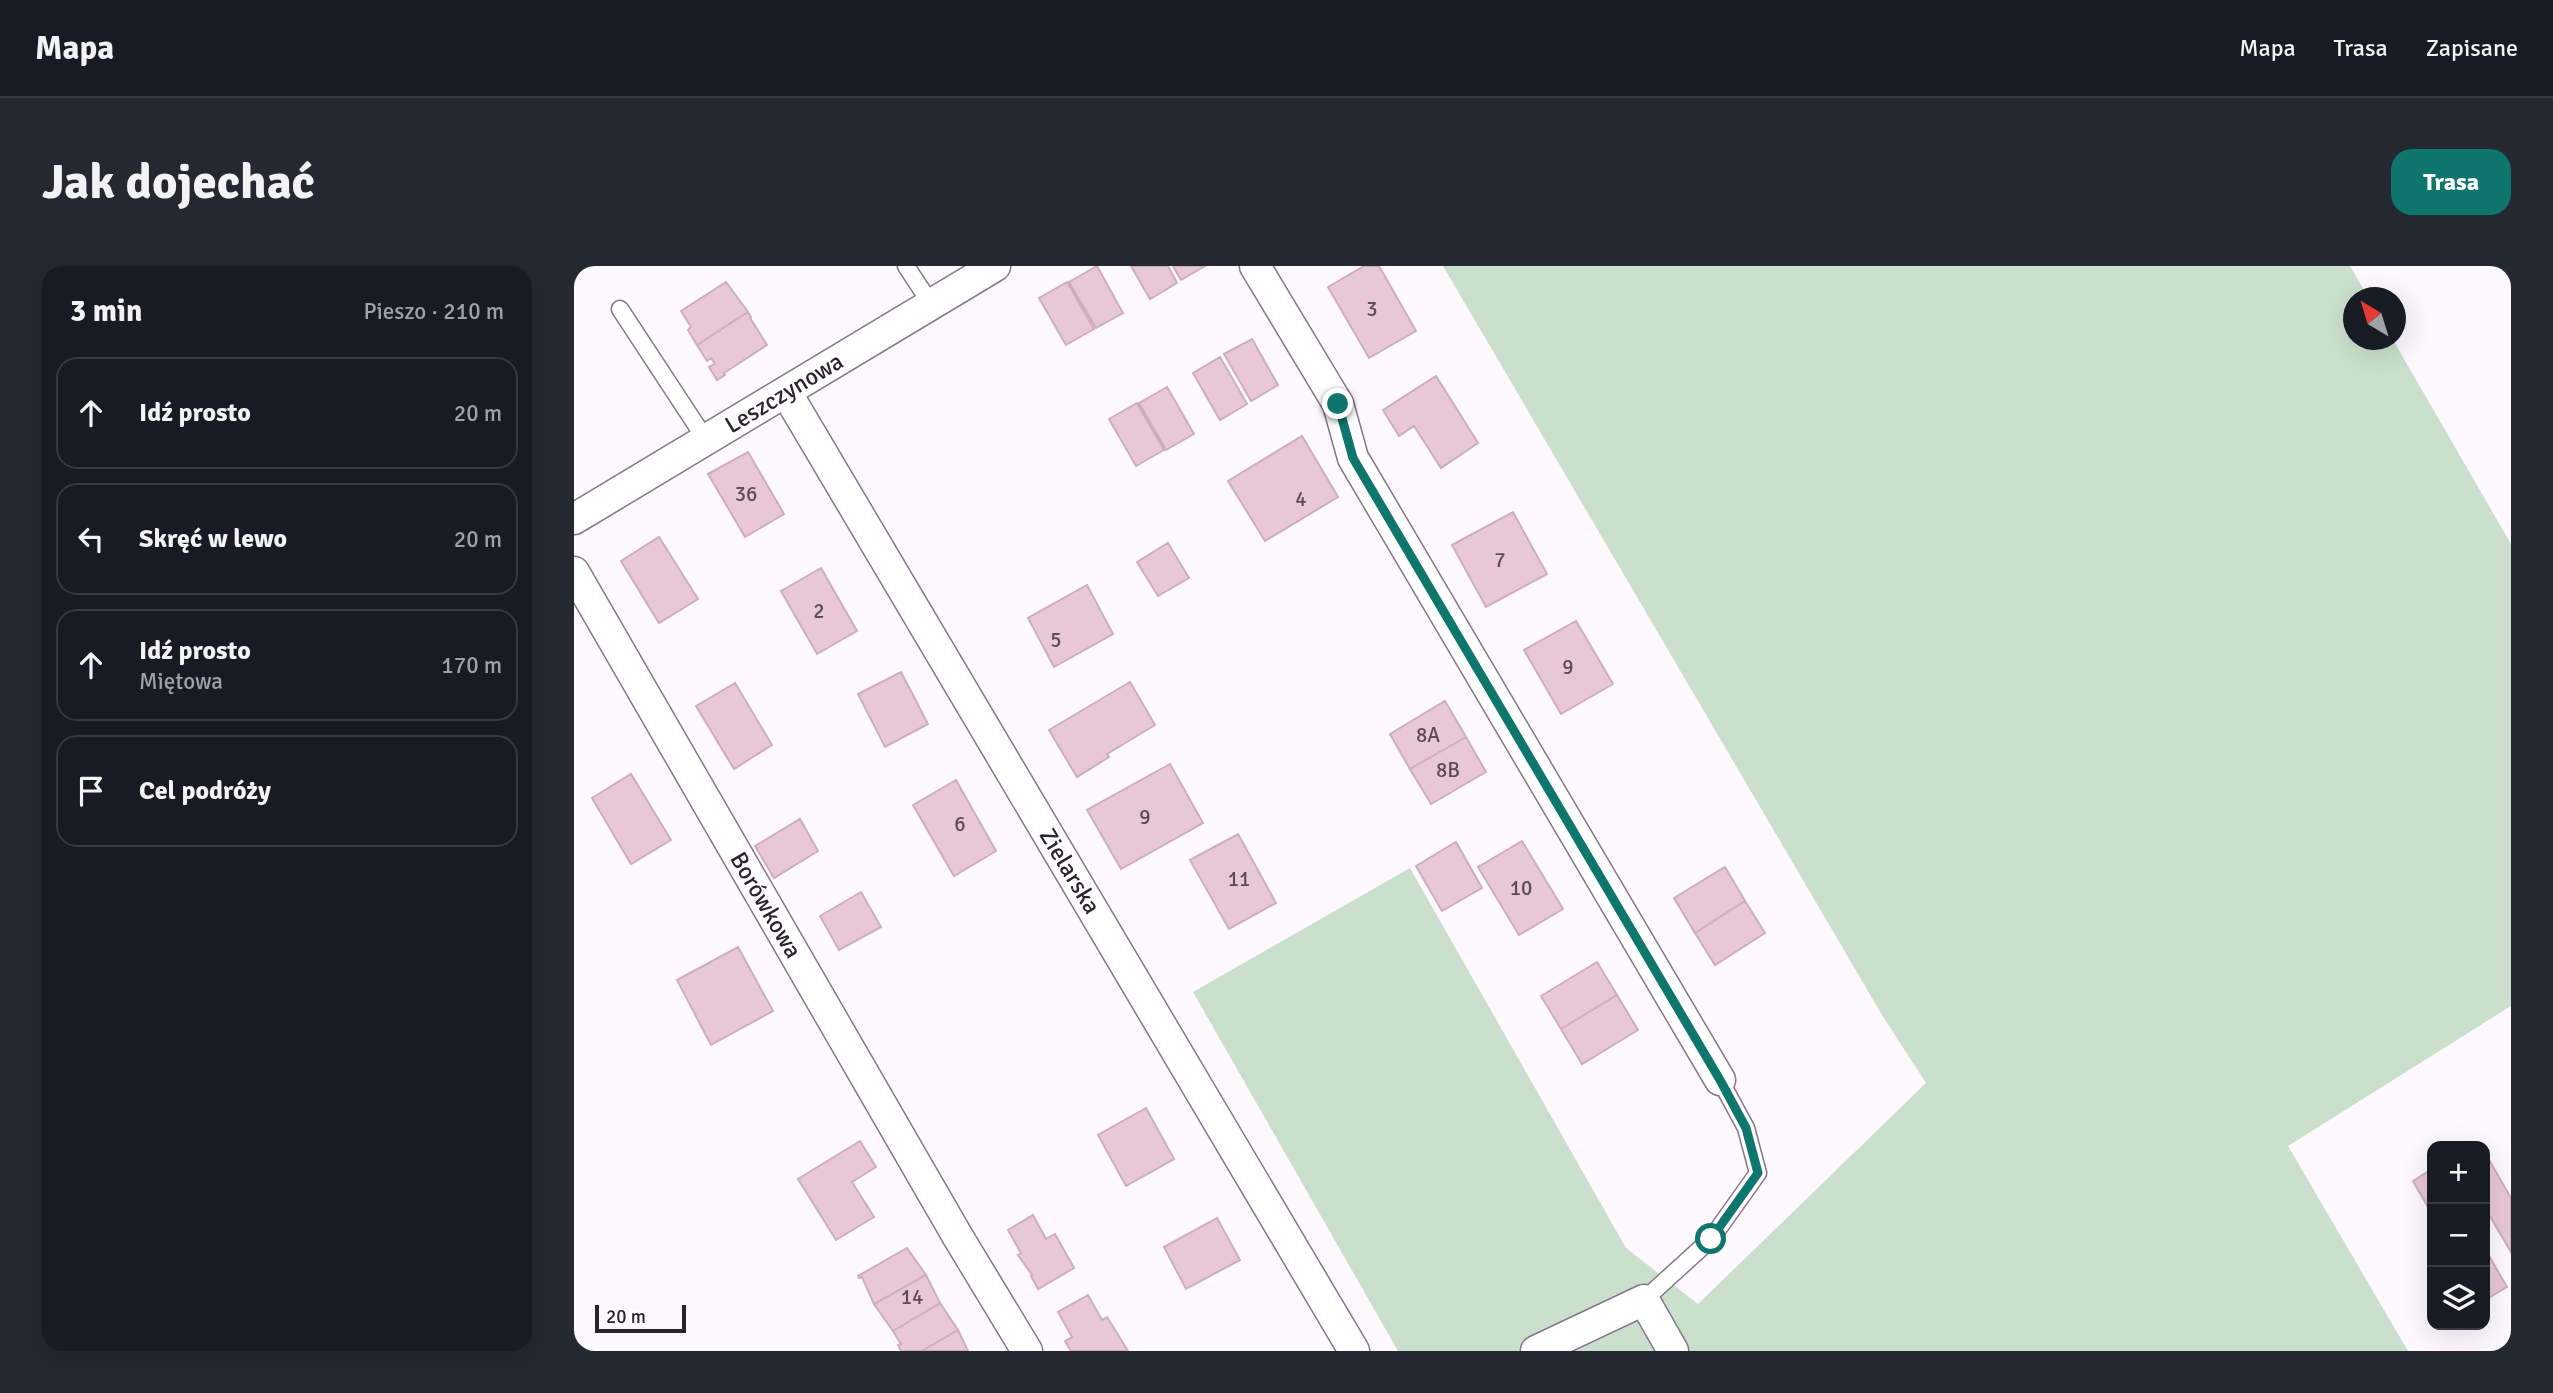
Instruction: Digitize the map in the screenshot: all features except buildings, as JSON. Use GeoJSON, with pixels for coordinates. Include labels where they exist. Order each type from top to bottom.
{"type":"FeatureCollection","features":[{"type":"Feature","properties":{"kind":"street","name":"Leszczynowa"},"geometry":{"type":"LineString","coordinates":[[574,519],[995,266]]}},
{"type":"Feature","properties":{"kind":"street"},"geometry":{"type":"LineString","coordinates":[[1255,266],[1338,404],[1353,458],[1720,1080]]}},
{"type":"Feature","properties":{"kind":"street","name":"Zielarska"},"geometry":{"type":"LineString","coordinates":[[786,392],[1354,1351]]}},
{"type":"Feature","properties":{"kind":"street","name":"Borówkowa"},"geometry":{"type":"LineString","coordinates":[[574,572],[958,1237],[1027,1351]]}},
{"type":"Feature","properties":{"kind":"street"},"geometry":{"type":"LineString","coordinates":[[1536,1351],[1644,1300],[1673,1351]]}},
{"type":"Feature","properties":{"kind":"lane"},"geometry":{"type":"LineString","coordinates":[[906,266],[931,304]]}},
{"type":"Feature","properties":{"kind":"lane"},"geometry":{"type":"LineString","coordinates":[[620,309],[706,440]]}},
{"type":"Feature","properties":{"kind":"lane"},"geometry":{"type":"LineString","coordinates":[[1644,1300],[1711,1239],[1758,1173],[1746,1128],[1720,1080]]}},
{"type":"Feature","properties":{"kind":"green space"},"geometry":{"type":"Polygon","coordinates":[[[1443,266],[2350,266],[2362,287],[2343,287],[2343,350],[2399,350],[2511,544],[2511,1006],[2288,1146],[2408,1351],[1398,1351],[1193,992],[1410,868],[1626,1248],[1698,1304],[1926,1083],[1882,1015],[1443,266]]]}},
{"type":"Feature","properties":{"kind":"route"},"geometry":{"type":"LineString","coordinates":[[1338,404],[1353,458],[1746,1128],[1758,1173],[1711,1239]]}}]}
